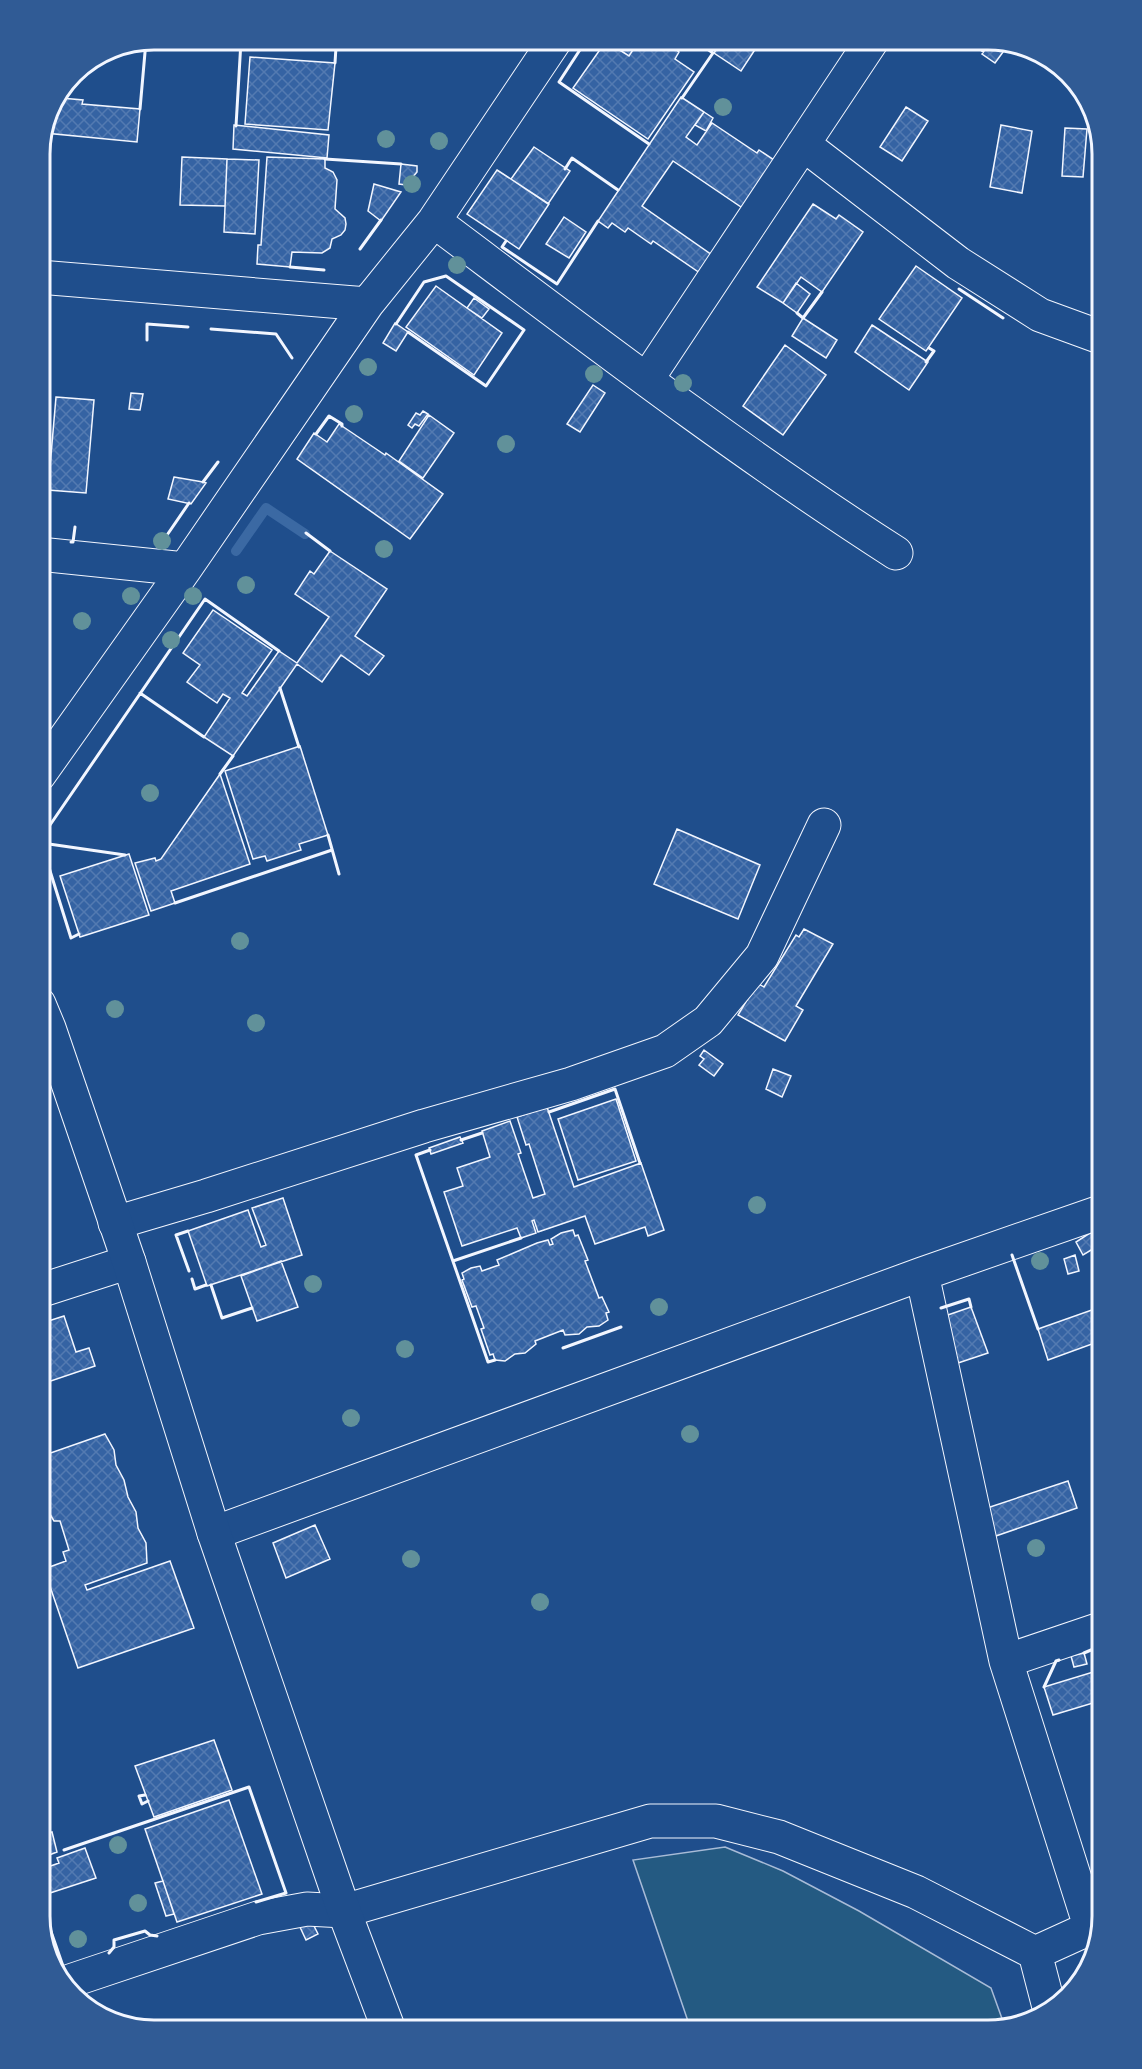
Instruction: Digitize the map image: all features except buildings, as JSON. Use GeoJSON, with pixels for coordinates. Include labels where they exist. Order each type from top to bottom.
{"type":"FeatureCollection","features":[{"type":"Feature","properties":{"kind":"street"},"geometry":{"type":"LineString","coordinates":[[50,759],[185,569],[367,304],[434,222],[544,50]]}},
{"type":"Feature","properties":{"kind":"street"},"geometry":{"type":"LineString","coordinates":[[646,380],[866,50]]}},
{"type":"Feature","properties":{"kind":"street"},"geometry":{"type":"LineString","coordinates":[[803,144],[958,263],[1040,315],[1092,334]]}},
{"type":"Feature","properties":{"kind":"street"},"geometry":{"type":"LineString","coordinates":[[434,222],[646,380],[818,503],[896,553]]}},
{"type":"Feature","properties":{"kind":"street"},"geometry":{"type":"LineString","coordinates":[[50,278],[367,304]]}},
{"type":"Feature","properties":{"kind":"street"},"geometry":{"type":"LineString","coordinates":[[50,555],[185,569]]}},
{"type":"Feature","properties":{"kind":"street"},"geometry":{"type":"LineString","coordinates":[[115,1223],[424,1126],[571,1084],[665,1051],[708,1022],[762,956],[824,825]]}},
{"type":"Feature","properties":{"kind":"street"},"geometry":{"type":"LineString","coordinates":[[50,1041],[129,1262],[214,1533],[344,1911],[385,2019]]}},
{"type":"Feature","properties":{"kind":"street"},"geometry":{"type":"LineString","coordinates":[[214,1533],[1092,1214]]}},
{"type":"Feature","properties":{"kind":"street"},"geometry":{"type":"LineString","coordinates":[[50,1287],[129,1262]]}},
{"type":"Feature","properties":{"kind":"street"},"geometry":{"type":"LineString","coordinates":[[922,1274],[1006,1661],[1092,1913]]}},
{"type":"Feature","properties":{"kind":"street"},"geometry":{"type":"LineString","coordinates":[[1006,1661],[1092,1632]]}},
{"type":"Feature","properties":{"kind":"street"},"geometry":{"type":"LineString","coordinates":[[72,1980],[258,1918],[308,1909],[344,1911],[650,1821],[716,1821],[779,1837],[916,1892],[1035,1953],[1047,2001]]}},
{"type":"Feature","properties":{"kind":"street"},"geometry":{"type":"LineString","coordinates":[[1035,1953],[1092,1927]]}},
{"type":"Feature","properties":{"kind":"shaded area"},"geometry":{"type":"Polygon","coordinates":[[[725,1847],[783,1871],[859,1911],[991,1988],[1002,2018],[988,2020],[687,2020],[633,1860],[725,1847]]]}},
{"type":"Feature","properties":{"kind":"waterway"},"geometry":{"type":"LineString","coordinates":[[236,551],[266,508],[305,534]]}},
{"type":"Feature","properties":{"kind":"wall"},"geometry":{"type":"LineString","coordinates":[[236,126],[240,50]]}},
{"type":"Feature","properties":{"kind":"wall"},"geometry":{"type":"LineString","coordinates":[[335,63],[336,50]]}},
{"type":"Feature","properties":{"kind":"wall"},"geometry":{"type":"LineString","coordinates":[[580,50],[559,82],[649,144]]}},
{"type":"Feature","properties":{"kind":"wall"},"geometry":{"type":"LineString","coordinates":[[682,98],[713,53],[709,50]]}},
{"type":"Feature","properties":{"kind":"wall"},"geometry":{"type":"LineString","coordinates":[[140,109],[145,51]]}},
{"type":"Feature","properties":{"kind":"wall"},"geometry":{"type":"LineString","coordinates":[[565,169],[572,158],[618,190]]}},
{"type":"Feature","properties":{"kind":"wall"},"geometry":{"type":"LineString","coordinates":[[325,159],[401,164]]}},
{"type":"Feature","properties":{"kind":"wall"},"geometry":{"type":"LineString","coordinates":[[360,249],[381,220]]}},
{"type":"Feature","properties":{"kind":"wall"},"geometry":{"type":"LineString","coordinates":[[506,241],[502,247],[557,284],[598,221]]}},
{"type":"Feature","properties":{"kind":"wall"},"geometry":{"type":"LineString","coordinates":[[290,267],[324,270]]}},
{"type":"Feature","properties":{"kind":"wall"},"geometry":{"type":"LineString","coordinates":[[396,324],[424,282],[446,276],[524,330],[486,386],[408,332]]}},
{"type":"Feature","properties":{"kind":"wall"},"geometry":{"type":"LineString","coordinates":[[959,289],[1003,318]]}},
{"type":"Feature","properties":{"kind":"wall"},"geometry":{"type":"LineString","coordinates":[[797,313],[803,318],[822,292]]}},
{"type":"Feature","properties":{"kind":"wall"},"geometry":{"type":"LineString","coordinates":[[147,340],[147,324],[188,327]]}},
{"type":"Feature","properties":{"kind":"wall"},"geometry":{"type":"LineString","coordinates":[[211,329],[276,334],[292,358]]}},
{"type":"Feature","properties":{"kind":"wall"},"geometry":{"type":"LineString","coordinates":[[926,362],[934,351],[929,348]]}},
{"type":"Feature","properties":{"kind":"wall"},"geometry":{"type":"LineString","coordinates":[[316,434],[329,416],[342,426]]}},
{"type":"Feature","properties":{"kind":"wall"},"geometry":{"type":"LineString","coordinates":[[203,482],[218,462]]}},
{"type":"Feature","properties":{"kind":"wall"},"geometry":{"type":"LineString","coordinates":[[165,538],[189,503]]}},
{"type":"Feature","properties":{"kind":"wall"},"geometry":{"type":"LineString","coordinates":[[71,542],[73,542],[75,527]]}},
{"type":"Feature","properties":{"kind":"wall"},"geometry":{"type":"LineString","coordinates":[[306,533],[330,551]]}},
{"type":"Feature","properties":{"kind":"wall"},"geometry":{"type":"LineString","coordinates":[[50,825],[205,599],[279,651]]}},
{"type":"Feature","properties":{"kind":"wall"},"geometry":{"type":"LineString","coordinates":[[280,688],[299,747]]}},
{"type":"Feature","properties":{"kind":"wall"},"geometry":{"type":"LineString","coordinates":[[140,693],[204,737]]}},
{"type":"Feature","properties":{"kind":"wall"},"geometry":{"type":"LineString","coordinates":[[220,774],[233,756]]}},
{"type":"Feature","properties":{"kind":"wall"},"geometry":{"type":"LineString","coordinates":[[328,835],[339,874]]}},
{"type":"Feature","properties":{"kind":"wall"},"geometry":{"type":"LineString","coordinates":[[50,844],[125,855]]}},
{"type":"Feature","properties":{"kind":"wall"},"geometry":{"type":"LineString","coordinates":[[175,903],[332,850]]}},
{"type":"Feature","properties":{"kind":"wall"},"geometry":{"type":"LineString","coordinates":[[50,871],[71,938],[79,934]]}},
{"type":"Feature","properties":{"kind":"wall"},"geometry":{"type":"LineString","coordinates":[[549,1112],[615,1089],[640,1163]]}},
{"type":"Feature","properties":{"kind":"wall"},"geometry":{"type":"LineString","coordinates":[[461,1140],[482,1133]]}},
{"type":"Feature","properties":{"kind":"wall"},"geometry":{"type":"LineString","coordinates":[[430,1150],[416,1155],[488,1362],[495,1360]]}},
{"type":"Feature","properties":{"kind":"wall"},"geometry":{"type":"LineString","coordinates":[[188,1231],[176,1235],[189,1271]]}},
{"type":"Feature","properties":{"kind":"wall"},"geometry":{"type":"LineString","coordinates":[[453,1261],[521,1238]]}},
{"type":"Feature","properties":{"kind":"wall"},"geometry":{"type":"LineString","coordinates":[[1012,1255],[1038,1329]]}},
{"type":"Feature","properties":{"kind":"wall"},"geometry":{"type":"LineString","coordinates":[[192,1279],[195,1289],[206,1285]]}},
{"type":"Feature","properties":{"kind":"wall"},"geometry":{"type":"LineString","coordinates":[[211,1285],[222,1318],[252,1308]]}},
{"type":"Feature","properties":{"kind":"wall"},"geometry":{"type":"LineString","coordinates":[[941,1308],[969,1299],[971,1307]]}},
{"type":"Feature","properties":{"kind":"wall"},"geometry":{"type":"LineString","coordinates":[[563,1348],[621,1327]]}},
{"type":"Feature","properties":{"kind":"wall"},"geometry":{"type":"LineString","coordinates":[[1084,1653],[1092,1650]]}},
{"type":"Feature","properties":{"kind":"wall"},"geometry":{"type":"LineString","coordinates":[[1044,1687],[1056,1661],[1059,1660]]}},
{"type":"Feature","properties":{"kind":"wall"},"geometry":{"type":"LineString","coordinates":[[64,1850],[249,1787],[286,1893],[256,1902]]}},
{"type":"Feature","properties":{"kind":"wall"},"geometry":{"type":"LineString","coordinates":[[145,1795],[139,1796],[142,1804],[148,1801]]}},
{"type":"Feature","properties":{"kind":"wall"},"geometry":{"type":"LineString","coordinates":[[109,1953],[114,1947],[114,1940],[145,1931],[157,1936]]}},
{"type":"Feature","properties":{"kind":"wall"},"geometry":{"type":"LineString","coordinates":[[52,1934],[64,1968]]}}]}
